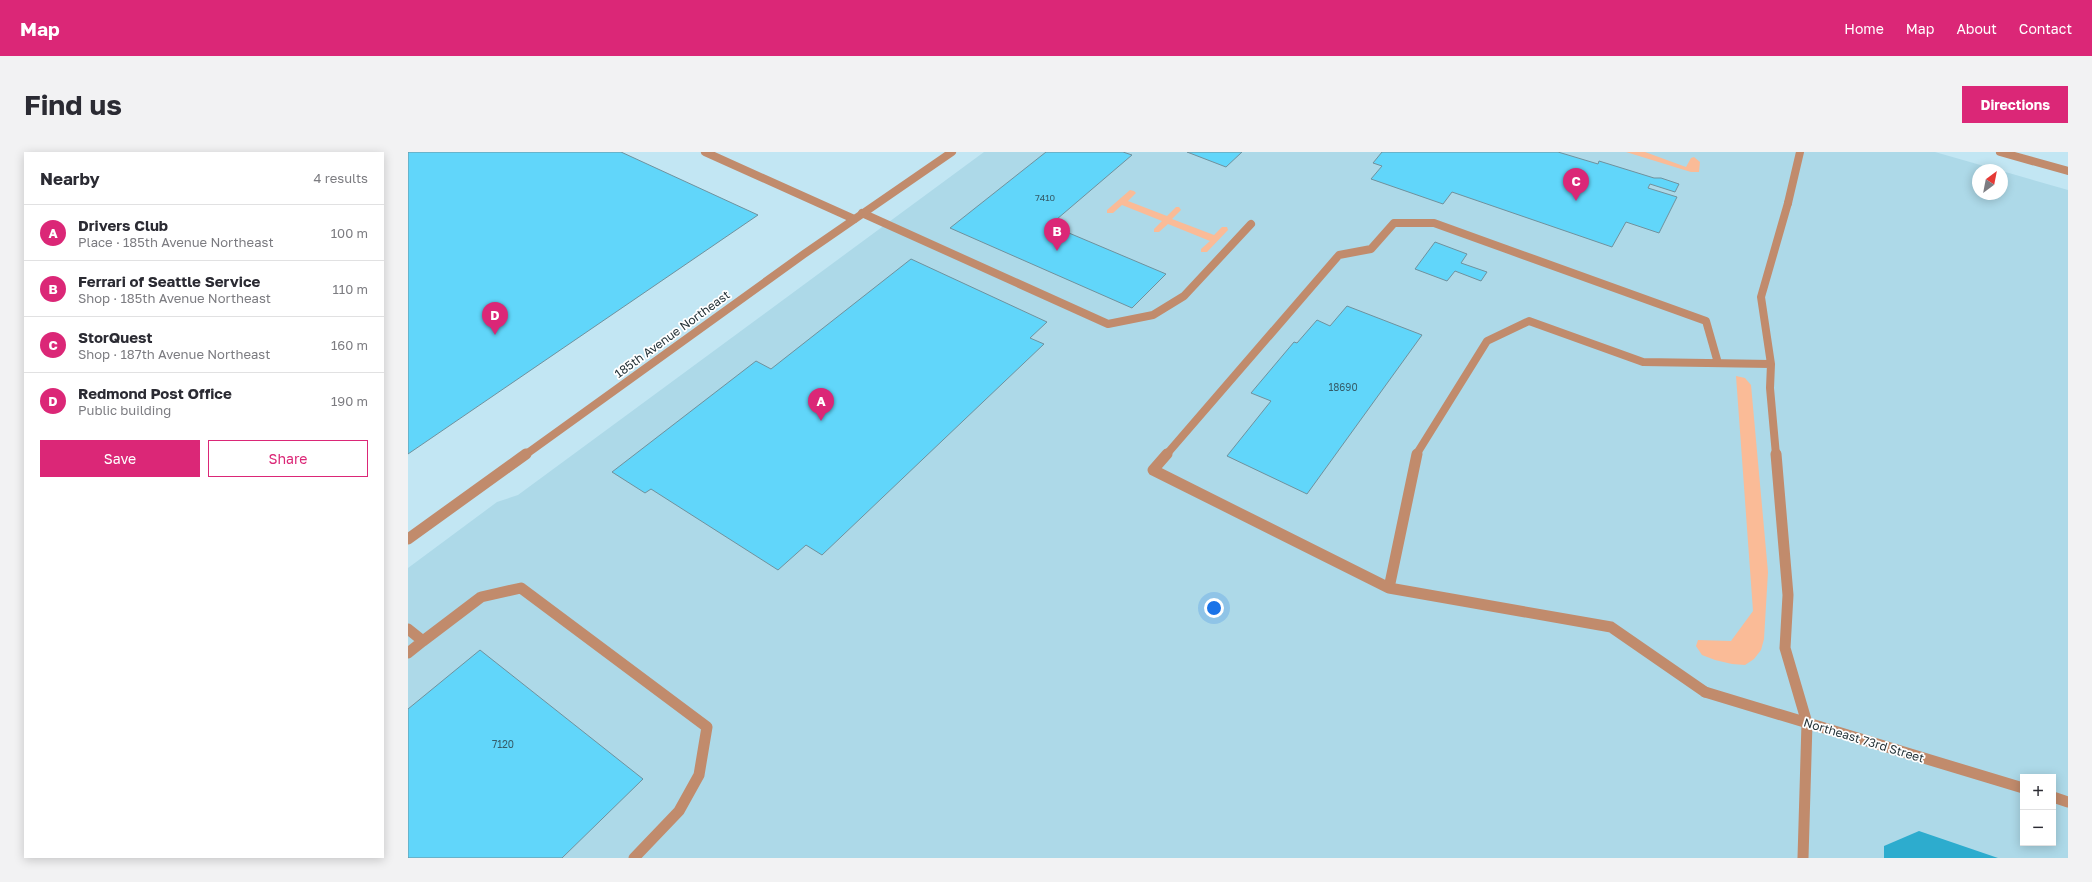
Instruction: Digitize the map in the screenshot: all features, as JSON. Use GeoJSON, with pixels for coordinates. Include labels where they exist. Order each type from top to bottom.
{"type":"FeatureCollection","features":[{"type":"Feature","properties":{"kind":"street"},"geometry":{"type":"LineString","coordinates":[[705,152],[854,219]]}},
{"type":"Feature","properties":{"kind":"street","name":"185th Avenue Northeast"},"geometry":{"type":"LineString","coordinates":[[408,539],[862,213],[952,152]]}},
{"type":"Feature","properties":{"kind":"street"},"geometry":{"type":"LineString","coordinates":[[1800,152],[1792,176],[1788,203],[1761,297],[1772,364],[1770,388],[1788,595],[1785,648],[1807,723],[1803,858]]}},
{"type":"Feature","properties":{"kind":"street"},"geometry":{"type":"LineString","coordinates":[[2000,152],[2068,171]]}},
{"type":"Feature","properties":{"kind":"street"},"geometry":{"type":"LineString","coordinates":[[862,213],[1108,324],[1153,315],[1184,296],[1252,224]]}},
{"type":"Feature","properties":{"kind":"street","name":"Northeast 73rd Street"},"geometry":{"type":"LineString","coordinates":[[1718,363],[1706,321],[1434,223],[1394,223],[1371,249],[1339,255],[1153,470],[1389,588],[1611,628],[1705,692],[2020,787]]}},
{"type":"Feature","properties":{"kind":"street"},"geometry":{"type":"LineString","coordinates":[[1389,588],[1417,452],[1487,341],[1529,321],[1643,362],[1772,364]]}},
{"type":"Feature","properties":{"kind":"street"},"geometry":{"type":"LineString","coordinates":[[408,653],[481,597],[521,588],[707,727],[699,775],[679,811],[634,858]]}},
{"type":"Feature","properties":{"kind":"street"},"geometry":{"type":"LineString","coordinates":[[408,629],[423,641]]}},
{"type":"Feature","properties":{"kind":"street"},"geometry":{"type":"LineString","coordinates":[[2056,798],[2068,802]]}},
{"type":"Feature","properties":{"kind":"shaded area"},"geometry":{"type":"Polygon","coordinates":[[[984,152],[1935,152],[1977,164],[1972,164],[1972,200],[2008,200],[2008,173],[2068,190],[2068,858],[408,858],[408,568],[497,502],[518,495],[984,152]]]}},
{"type":"Feature","properties":{"kind":"shaded area"},"geometry":{"type":"Polygon","coordinates":[[[1626,152],[1645,152],[1686,167],[1691,158],[1694,157],[1700,162],[1699,172],[1691,172],[1626,152]]]}},
{"type":"Feature","properties":{"kind":"shaded area"},"geometry":{"type":"Polygon","coordinates":[[[1130,190],[1136,193],[1128,201],[1167,216],[1176,207],[1179,207],[1181,210],[1172,219],[1214,235],[1222,227],[1227,227],[1228,230],[1207,252],[1201,252],[1201,249],[1210,241],[1168,224],[1159,232],[1154,232],[1154,229],[1162,221],[1122,205],[1113,213],[1107,213],[1107,210],[1130,190]]]}},
{"type":"Feature","properties":{"kind":"shaded area"},"geometry":{"type":"Polygon","coordinates":[[[1736,376],[1745,378],[1751,385],[1768,572],[1764,639],[1761,650],[1754,659],[1745,665],[1732,664],[1702,655],[1696,646],[1698,640],[1731,641],[1753,611],[1736,376]]]}},
{"type":"Feature","properties":{"kind":"water"},"geometry":{"type":"Polygon","coordinates":[[[1919,831],[1998,858],[1884,858],[1884,846],[1919,831]]]}},
{"type":"Feature","properties":{"kind":"building"},"geometry":{"type":"Polygon","coordinates":[[[408,152],[621,152],[758,215],[408,454],[408,152]]]}},
{"type":"Feature","properties":{"kind":"building"},"geometry":{"type":"Polygon","coordinates":[[[1046,152],[1123,152],[1132,155],[1050,225],[1166,274],[1132,308],[950,228],[1046,152]]]}},
{"type":"Feature","properties":{"kind":"building"},"geometry":{"type":"Polygon","coordinates":[[[1187,152],[1242,152],[1226,167],[1187,152]]]}},
{"type":"Feature","properties":{"kind":"building"},"geometry":{"type":"Polygon","coordinates":[[[1382,152],[1558,152],[1598,164],[1599,161],[1679,184],[1675,192],[1650,184],[1648,188],[1677,197],[1659,233],[1626,222],[1612,247],[1452,192],[1443,204],[1371,179],[1382,166],[1373,163],[1382,152]]]}},
{"type":"Feature","properties":{"kind":"building"},"geometry":{"type":"Polygon","coordinates":[[[1435,242],[1467,254],[1461,263],[1487,272],[1481,281],[1455,271],[1447,281],[1415,269],[1435,242]]]}},
{"type":"Feature","properties":{"kind":"building"},"geometry":{"type":"Polygon","coordinates":[[[911,259],[1047,322],[1030,338],[1044,344],[822,555],[806,545],[778,570],[651,489],[645,493],[612,472],[756,361],[771,369],[911,259]]]}},
{"type":"Feature","properties":{"kind":"building"},"geometry":{"type":"Polygon","coordinates":[[[1347,306],[1422,335],[1307,494],[1227,456],[1271,401],[1251,393],[1294,342],[1297,343],[1317,320],[1330,326],[1347,306]]]}},
{"type":"Feature","properties":{"kind":"building"},"geometry":{"type":"Polygon","coordinates":[[[480,650],[643,779],[562,858],[408,858],[408,709],[480,650]]]}},
{"type":"Feature","properties":{"kind":"place","name":"StorQuest"},"geometry":{"type":"Point","coordinates":[1576,201]}},
{"type":"Feature","properties":{"kind":"place","name":"Ferrari of Seattle Service"},"geometry":{"type":"Point","coordinates":[1057,251]}},
{"type":"Feature","properties":{"kind":"place","name":"Redmond Post Office"},"geometry":{"type":"Point","coordinates":[495,335]}},
{"type":"Feature","properties":{"kind":"place","name":"Drivers Club"},"geometry":{"type":"Point","coordinates":[821,421]}}]}
